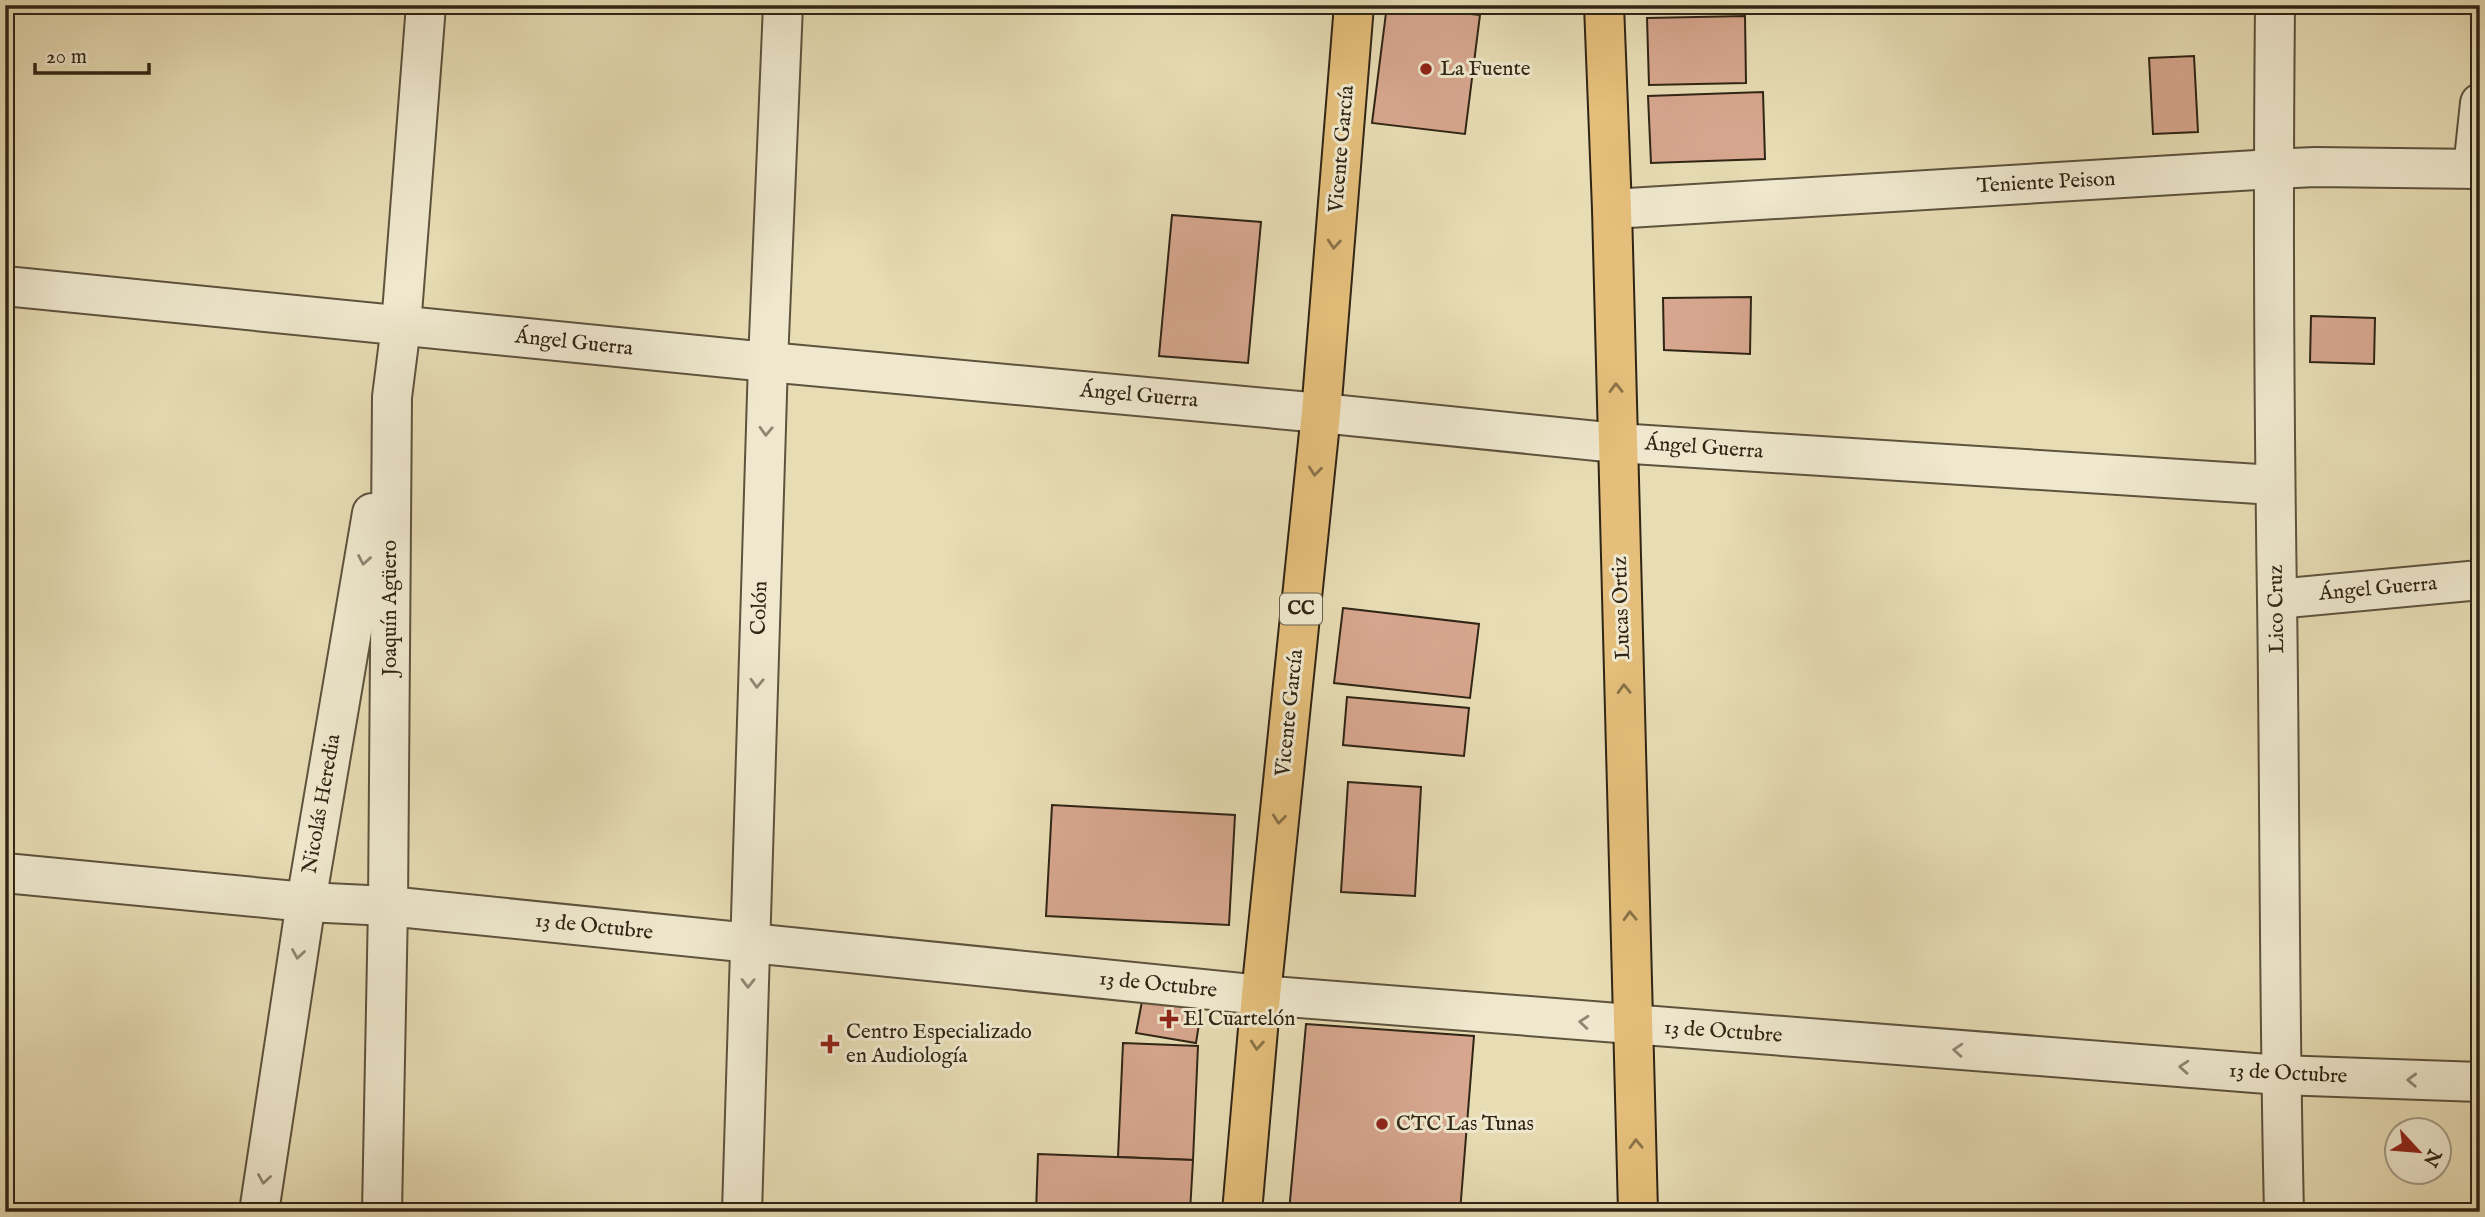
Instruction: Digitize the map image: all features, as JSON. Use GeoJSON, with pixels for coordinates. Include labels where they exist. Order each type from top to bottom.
{"type":"FeatureCollection","features":[{"type":"Feature","properties":{"kind":"main road","name":"Vicente García"},"geometry":{"type":"LineString","coordinates":[[1242,1212],[1261,995],[1321,413],[1354,5]]}},
{"type":"Feature","properties":{"kind":"main road","name":"Lucas Ortiz"},"geometry":{"type":"LineString","coordinates":[[1604,5],[1612,209],[1638,1212]]}},
{"type":"Feature","properties":{"kind":"street","name":"Joaquín Agüero"},"geometry":{"type":"LineString","coordinates":[[383,1212],[391,397],[401,326],[426,5]]}},
{"type":"Feature","properties":{"kind":"street","name":"Colón"},"geometry":{"type":"LineString","coordinates":[[742,1212],[748,943],[783,5]]}},
{"type":"Feature","properties":{"kind":"street","name":"Lico Cruz"},"geometry":{"type":"LineString","coordinates":[[2275,5],[2274,485],[2280,1075],[2284,1212]]}},
{"type":"Feature","properties":{"kind":"street"},"geometry":{"type":"LineString","coordinates":[[2476,169],[2480,103]]}},
{"type":"Feature","properties":{"kind":"street","name":"Teniente Peison"},"geometry":{"type":"LineString","coordinates":[[1612,209],[2315,167],[2476,169]]}},
{"type":"Feature","properties":{"kind":"street","name":"Ángel Guerra"},"geometry":{"type":"LineString","coordinates":[[5,286],[1617,443],[2274,485]]}},
{"type":"Feature","properties":{"kind":"street","name":"Nicolás Heredia"},"geometry":{"type":"LineString","coordinates":[[259,1212],[306,902],[391,397]]}},
{"type":"Feature","properties":{"kind":"street","name":"Ángel Guerra"},"geometry":{"type":"LineString","coordinates":[[2277,599],[2480,580]]}},
{"type":"Feature","properties":{"kind":"street","name":"13 de Octubre"},"geometry":{"type":"LineString","coordinates":[[5,873],[306,902],[388,906],[1261,995],[2280,1075],[2480,1082]]}},
{"type":"Feature","properties":{"kind":"building","name":"La Fuente"},"geometry":{"type":"Polygon","coordinates":[[[1387,5],[1480,15],[1465,134],[1372,123],[1387,5]]]}},
{"type":"Feature","properties":{"kind":"building"},"geometry":{"type":"Polygon","coordinates":[[[1650,5],[1730,5],[1650,9],[1650,5]]]}},
{"type":"Feature","properties":{"kind":"building"},"geometry":{"type":"Polygon","coordinates":[[[1745,16],[1746,83],[1649,85],[1647,18],[1745,16]]]}},
{"type":"Feature","properties":{"kind":"building"},"geometry":{"type":"Polygon","coordinates":[[[2194,56],[2198,132],[2153,134],[2149,58],[2194,56]]]}},
{"type":"Feature","properties":{"kind":"building"},"geometry":{"type":"Polygon","coordinates":[[[1763,92],[1765,159],[1651,163],[1648,96],[1763,92]]]}},
{"type":"Feature","properties":{"kind":"building"},"geometry":{"type":"Polygon","coordinates":[[[1172,215],[1261,222],[1248,363],[1159,356],[1172,215]]]}},
{"type":"Feature","properties":{"kind":"building"},"geometry":{"type":"Polygon","coordinates":[[[1751,297],[1750,354],[1664,350],[1663,298],[1751,297]]]}},
{"type":"Feature","properties":{"kind":"building"},"geometry":{"type":"Polygon","coordinates":[[[2311,316],[2375,318],[2374,364],[2310,362],[2311,316]]]}},
{"type":"Feature","properties":{"kind":"building"},"geometry":{"type":"Polygon","coordinates":[[[2480,603],[2480,691],[2477,691],[2471,604],[2480,603]]]}},
{"type":"Feature","properties":{"kind":"building"},"geometry":{"type":"Polygon","coordinates":[[[1343,608],[1479,624],[1470,698],[1334,683],[1343,608]]]}},
{"type":"Feature","properties":{"kind":"building"},"geometry":{"type":"Polygon","coordinates":[[[1347,697],[1469,708],[1464,756],[1343,745],[1347,697]]]}},
{"type":"Feature","properties":{"kind":"building"},"geometry":{"type":"Polygon","coordinates":[[[1348,782],[1421,787],[1415,896],[1341,892],[1348,782]]]}},
{"type":"Feature","properties":{"kind":"building"},"geometry":{"type":"Polygon","coordinates":[[[1052,805],[1235,815],[1229,925],[1046,916],[1052,805]]]}},
{"type":"Feature","properties":{"kind":"building","name":"El Cuartelón"},"geometry":{"type":"Polygon","coordinates":[[[1143,996],[1202,1005],[1196,1043],[1136,1033],[1143,996]]]}},
{"type":"Feature","properties":{"kind":"building","name":"CTC Las Tunas"},"geometry":{"type":"Polygon","coordinates":[[[1306,1024],[1474,1036],[1460,1212],[1289,1212],[1306,1024]]]}},
{"type":"Feature","properties":{"kind":"building"},"geometry":{"type":"Polygon","coordinates":[[[1123,1043],[1198,1046],[1193,1160],[1118,1157],[1123,1043]]]}},
{"type":"Feature","properties":{"kind":"building"},"geometry":{"type":"Polygon","coordinates":[[[1038,1154],[1193,1160],[1190,1212],[1036,1212],[1038,1154]]]}},
{"type":"Feature","properties":{"kind":"place","name":"La Fuente"},"geometry":{"type":"Point","coordinates":[1426,69]}},
{"type":"Feature","properties":{"kind":"place","name":"El Cuartelón"},"geometry":{"type":"Point","coordinates":[1169,1019]}},
{"type":"Feature","properties":{"kind":"place","name":"Centro Especializado en Audiología"},"geometry":{"type":"Point","coordinates":[830,1044]}},
{"type":"Feature","properties":{"kind":"place","name":"CTC Las Tunas"},"geometry":{"type":"Point","coordinates":[1382,1124]}}]}
